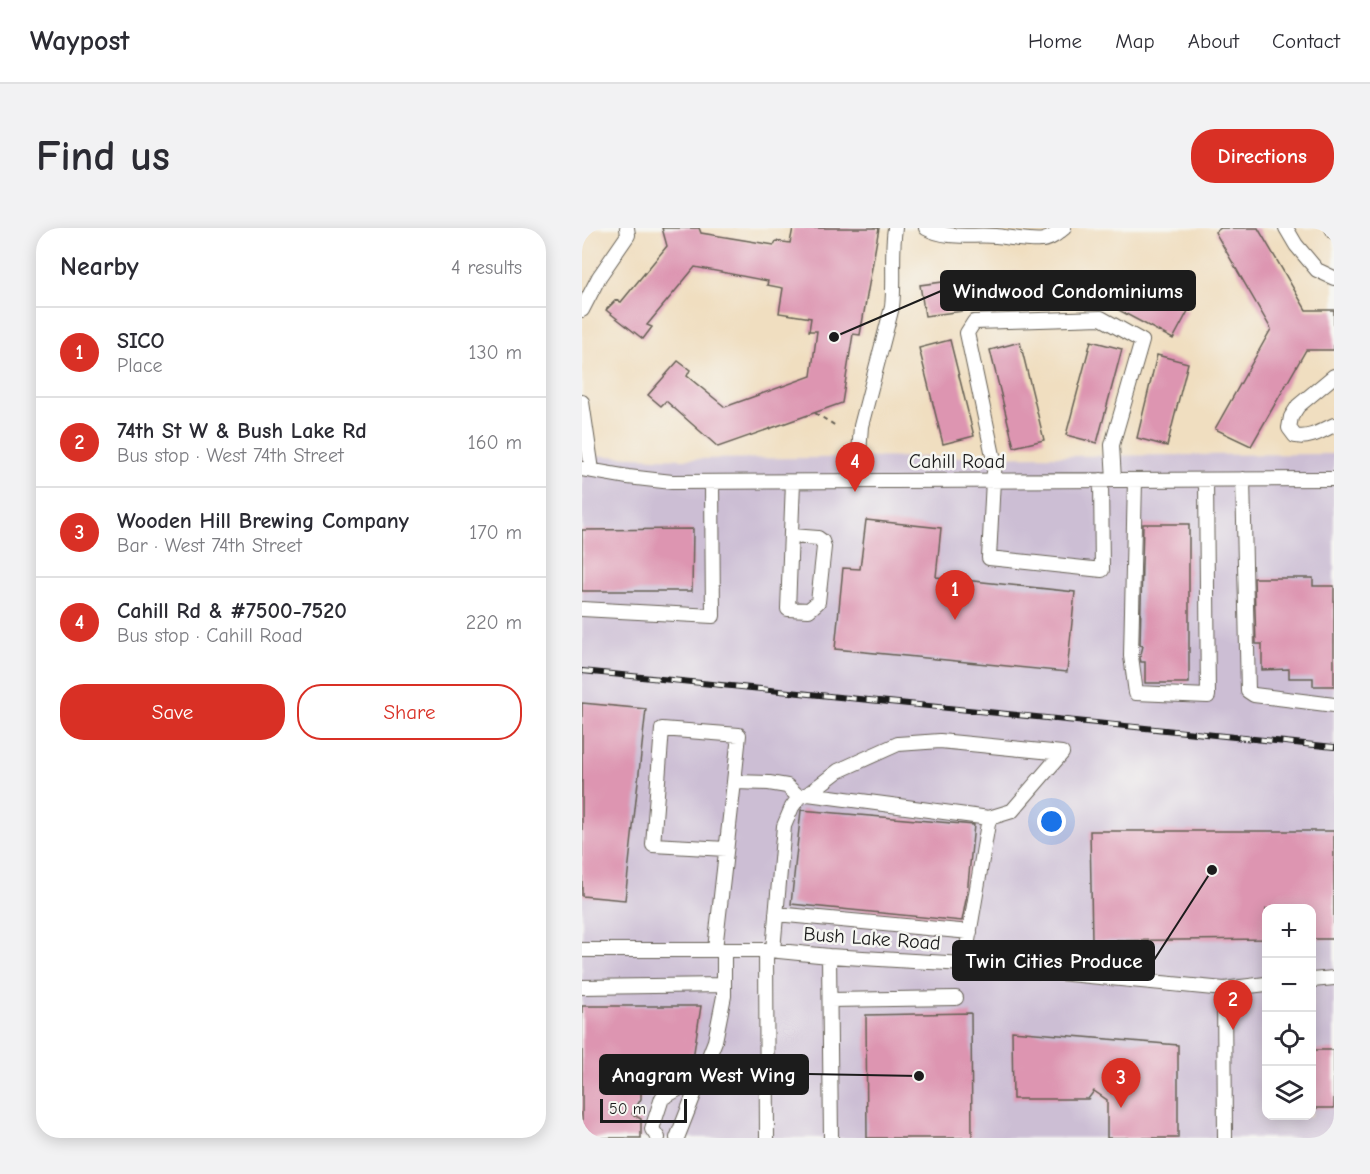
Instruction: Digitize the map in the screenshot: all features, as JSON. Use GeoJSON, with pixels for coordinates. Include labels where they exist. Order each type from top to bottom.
{"type":"FeatureCollection","features":[{"type":"Feature","properties":{"kind":"street"},"geometry":{"type":"LineString","coordinates":[[582,310],[598,277],[628,235],[627,228]]}},
{"type":"Feature","properties":{"kind":"street"},"geometry":{"type":"LineString","coordinates":[[857,481],[861,426],[892,306],[895,228]]}},
{"type":"Feature","properties":{"kind":"street"},"geometry":{"type":"LineString","coordinates":[[926,228],[937,234],[964,237],[992,232],[1043,240],[1057,235],[1064,228]]}},
{"type":"Feature","properties":{"kind":"street"},"geometry":{"type":"LineString","coordinates":[[1286,228],[1296,245],[1317,270],[1334,278]]}},
{"type":"Feature","properties":{"kind":"street"},"geometry":{"type":"LineString","coordinates":[[1101,318],[1142,341],[1112,444],[1107,480],[1102,570],[989,558],[993,480],[995,465],[992,444],[967,333],[974,322],[1101,318]]}},
{"type":"Feature","properties":{"kind":"street"},"geometry":{"type":"LineString","coordinates":[[1334,376],[1298,406],[1291,417],[1289,428],[1295,436],[1301,437],[1313,436],[1334,425]]}},
{"type":"Feature","properties":{"kind":"street"},"geometry":{"type":"LineString","coordinates":[[582,402],[587,470]]}},
{"type":"Feature","properties":{"kind":"street","name":"Cahill Road"},"geometry":{"type":"LineString","coordinates":[[587,470],[672,482],[1332,480]]}},
{"type":"Feature","properties":{"kind":"street"},"geometry":{"type":"LineString","coordinates":[[1243,479],[1248,691],[1254,695],[1334,705]]}},
{"type":"Feature","properties":{"kind":"street"},"geometry":{"type":"LineString","coordinates":[[1135,480],[1131,656],[1136,693],[1208,696],[1206,480]]}},
{"type":"Feature","properties":{"kind":"street"},"geometry":{"type":"LineString","coordinates":[[582,609],[713,616],[712,482]]}},
{"type":"Feature","properties":{"kind":"street"},"geometry":{"type":"LineString","coordinates":[[792,536],[818,538],[824,547],[819,602],[808,610],[788,609],[793,482]]}},
{"type":"Feature","properties":{"kind":"street"},"geometry":{"type":"LineString","coordinates":[[677,1138],[715,1041],[724,996],[719,950],[726,849],[739,735],[663,729],[653,845],[726,849]]}},
{"type":"Feature","properties":{"kind":"street"},"geometry":{"type":"LineString","coordinates":[[734,782],[787,786],[803,796],[989,818],[1012,811],[1062,753],[940,741],[898,744],[838,771],[803,796],[792,807],[784,826],[776,914],[770,950],[767,1138]]}},
{"type":"Feature","properties":{"kind":"street"},"geometry":{"type":"LineString","coordinates":[[964,964],[989,818]]}},
{"type":"Feature","properties":{"kind":"street"},"geometry":{"type":"LineString","coordinates":[[776,914],[969,932]]}},
{"type":"Feature","properties":{"kind":"street","name":"Bush Lake Road"},"geometry":{"type":"LineString","coordinates":[[582,950],[770,950],[964,964],[1224,989],[1262,984]]}},
{"type":"Feature","properties":{"kind":"street"},"geometry":{"type":"LineString","coordinates":[[830,956],[831,1138]]}},
{"type":"Feature","properties":{"kind":"street"},"geometry":{"type":"LineString","coordinates":[[1316,980],[1334,978]]}},
{"type":"Feature","properties":{"kind":"street"},"geometry":{"type":"LineString","coordinates":[[582,987],[724,986]]}},
{"type":"Feature","properties":{"kind":"street"},"geometry":{"type":"LineString","coordinates":[[1224,989],[1225,1138]]}},
{"type":"Feature","properties":{"kind":"street"},"geometry":{"type":"LineString","coordinates":[[830,1000],[956,998]]}},
{"type":"Feature","properties":{"kind":"street"},"geometry":{"type":"LineString","coordinates":[[658,1138],[652,1129],[662,1098],[700,1077]]}},
{"type":"Feature","properties":{"kind":"path"},"geometry":{"type":"LineString","coordinates":[[815,412],[836,426]]}},
{"type":"Feature","properties":{"kind":"shaded area"},"geometry":{"type":"Polygon","coordinates":[[[1334,454],[1334,1138],[582,1138],[582,455],[684,459],[1334,454]]]}},
{"type":"Feature","properties":{"kind":"building"},"geometry":{"type":"Polygon","coordinates":[[[662,228],[699,228],[701,233],[774,245],[776,241],[790,243],[793,228],[879,228],[860,335],[853,334],[842,403],[718,447],[666,401],[661,406],[648,395],[678,361],[690,370],[687,376],[725,407],[811,376],[817,331],[809,331],[811,318],[779,313],[783,288],[767,285],[768,281],[695,267],[647,325],[652,327],[643,339],[606,310],[616,300],[621,302],[667,246],[662,228]]]}},
{"type":"Feature","properties":{"kind":"building"},"geometry":{"type":"Polygon","coordinates":[[[1221,228],[1258,228],[1306,310],[1334,310],[1334,350],[1306,350],[1251,446],[1215,429],[1271,329],[1215,232],[1221,228]]]}},
{"type":"Feature","properties":{"kind":"building"},"geometry":{"type":"Polygon","coordinates":[[[1113,271],[1188,311],[1173,339],[1098,299],[1113,271]]]}},
{"type":"Feature","properties":{"kind":"building"},"geometry":{"type":"Polygon","coordinates":[[[1019,272],[1023,303],[925,316],[920,285],[1019,272]]]}},
{"type":"Feature","properties":{"kind":"building"},"geometry":{"type":"Polygon","coordinates":[[[950,340],[974,436],[943,444],[919,348],[950,340]]]}},
{"type":"Feature","properties":{"kind":"building"},"geometry":{"type":"Polygon","coordinates":[[[1091,341],[1122,349],[1097,443],[1066,435],[1091,341]]]}},
{"type":"Feature","properties":{"kind":"building"},"geometry":{"type":"Polygon","coordinates":[[[1020,342],[1044,440],[1014,447],[990,350],[1020,342]]]}},
{"type":"Feature","properties":{"kind":"building"},"geometry":{"type":"Polygon","coordinates":[[[1157,355],[1188,363],[1167,446],[1137,438],[1157,355]]]}},
{"type":"Feature","properties":{"kind":"building"},"geometry":{"type":"Polygon","coordinates":[[[866,520],[941,528],[936,577],[1075,592],[1067,672],[835,649],[843,568],[860,569],[866,520]]]}},
{"type":"Feature","properties":{"kind":"building"},"geometry":{"type":"Polygon","coordinates":[[[1143,524],[1189,524],[1189,683],[1145,683],[1145,662],[1141,662],[1140,658],[1143,646],[1140,645],[1143,524]]]}},
{"type":"Feature","properties":{"kind":"building"},"geometry":{"type":"Polygon","coordinates":[[[693,529],[692,591],[582,591],[582,530],[693,529]]]}},
{"type":"Feature","properties":{"kind":"building"},"geometry":{"type":"Polygon","coordinates":[[[1254,578],[1313,578],[1313,586],[1334,586],[1334,686],[1313,686],[1313,678],[1289,678],[1289,669],[1262,670],[1262,644],[1256,644],[1254,578]]]}},
{"type":"Feature","properties":{"kind":"building"},"geometry":{"type":"Polygon","coordinates":[[[582,703],[646,709],[625,900],[582,896],[582,703]]]}},
{"type":"Feature","properties":{"kind":"building"},"geometry":{"type":"Polygon","coordinates":[[[801,810],[974,825],[962,921],[791,904],[801,810]]]}},
{"type":"Feature","properties":{"kind":"building"},"geometry":{"type":"Polygon","coordinates":[[[1090,831],[1334,831],[1334,939],[1316,939],[1316,904],[1262,904],[1262,939],[1092,941],[1090,831]]]}},
{"type":"Feature","properties":{"kind":"building"},"geometry":{"type":"Polygon","coordinates":[[[582,1006],[701,1006],[692,1065],[671,1064],[641,1083],[641,1099],[632,1114],[641,1119],[641,1138],[582,1138],[582,1006]]]}},
{"type":"Feature","properties":{"kind":"building"},"geometry":{"type":"Polygon","coordinates":[[[971,1013],[972,1138],[867,1138],[866,1015],[971,1013]]]}},
{"type":"Feature","properties":{"kind":"building"},"geometry":{"type":"Polygon","coordinates":[[[1012,1031],[1178,1045],[1178,1138],[1107,1138],[1107,1100],[1094,1091],[1088,1099],[1013,1099],[1012,1031]]]}},
{"type":"Feature","properties":{"kind":"building"},"geometry":{"type":"Polygon","coordinates":[[[1316,1050],[1334,1050],[1334,1108],[1316,1108],[1316,1050]]]}},
{"type":"Feature","properties":{"kind":"railway"},"geometry":{"type":"LineString","coordinates":[[582,671],[1334,747]]}},
{"type":"Feature","properties":{"kind":"place","name":"Windwood Condominiums"},"geometry":{"type":"Point","coordinates":[834,337]}},
{"type":"Feature","properties":{"kind":"place","name":"Cahill Rd & #7500-7520"},"geometry":{"type":"Point","coordinates":[855,492]}},
{"type":"Feature","properties":{"kind":"place","name":"SICO"},"geometry":{"type":"Point","coordinates":[955,620]}},
{"type":"Feature","properties":{"kind":"place","name":"Twin Cities Produce"},"geometry":{"type":"Point","coordinates":[1212,870]}},
{"type":"Feature","properties":{"kind":"place","name":"74th St W & Bush Lake Rd"},"geometry":{"type":"Point","coordinates":[1233,1030]}},
{"type":"Feature","properties":{"kind":"place","name":"Anagram West Wing"},"geometry":{"type":"Point","coordinates":[919,1076]}},
{"type":"Feature","properties":{"kind":"place","name":"Wooden Hill Brewing Company"},"geometry":{"type":"Point","coordinates":[1121,1108]}}]}
